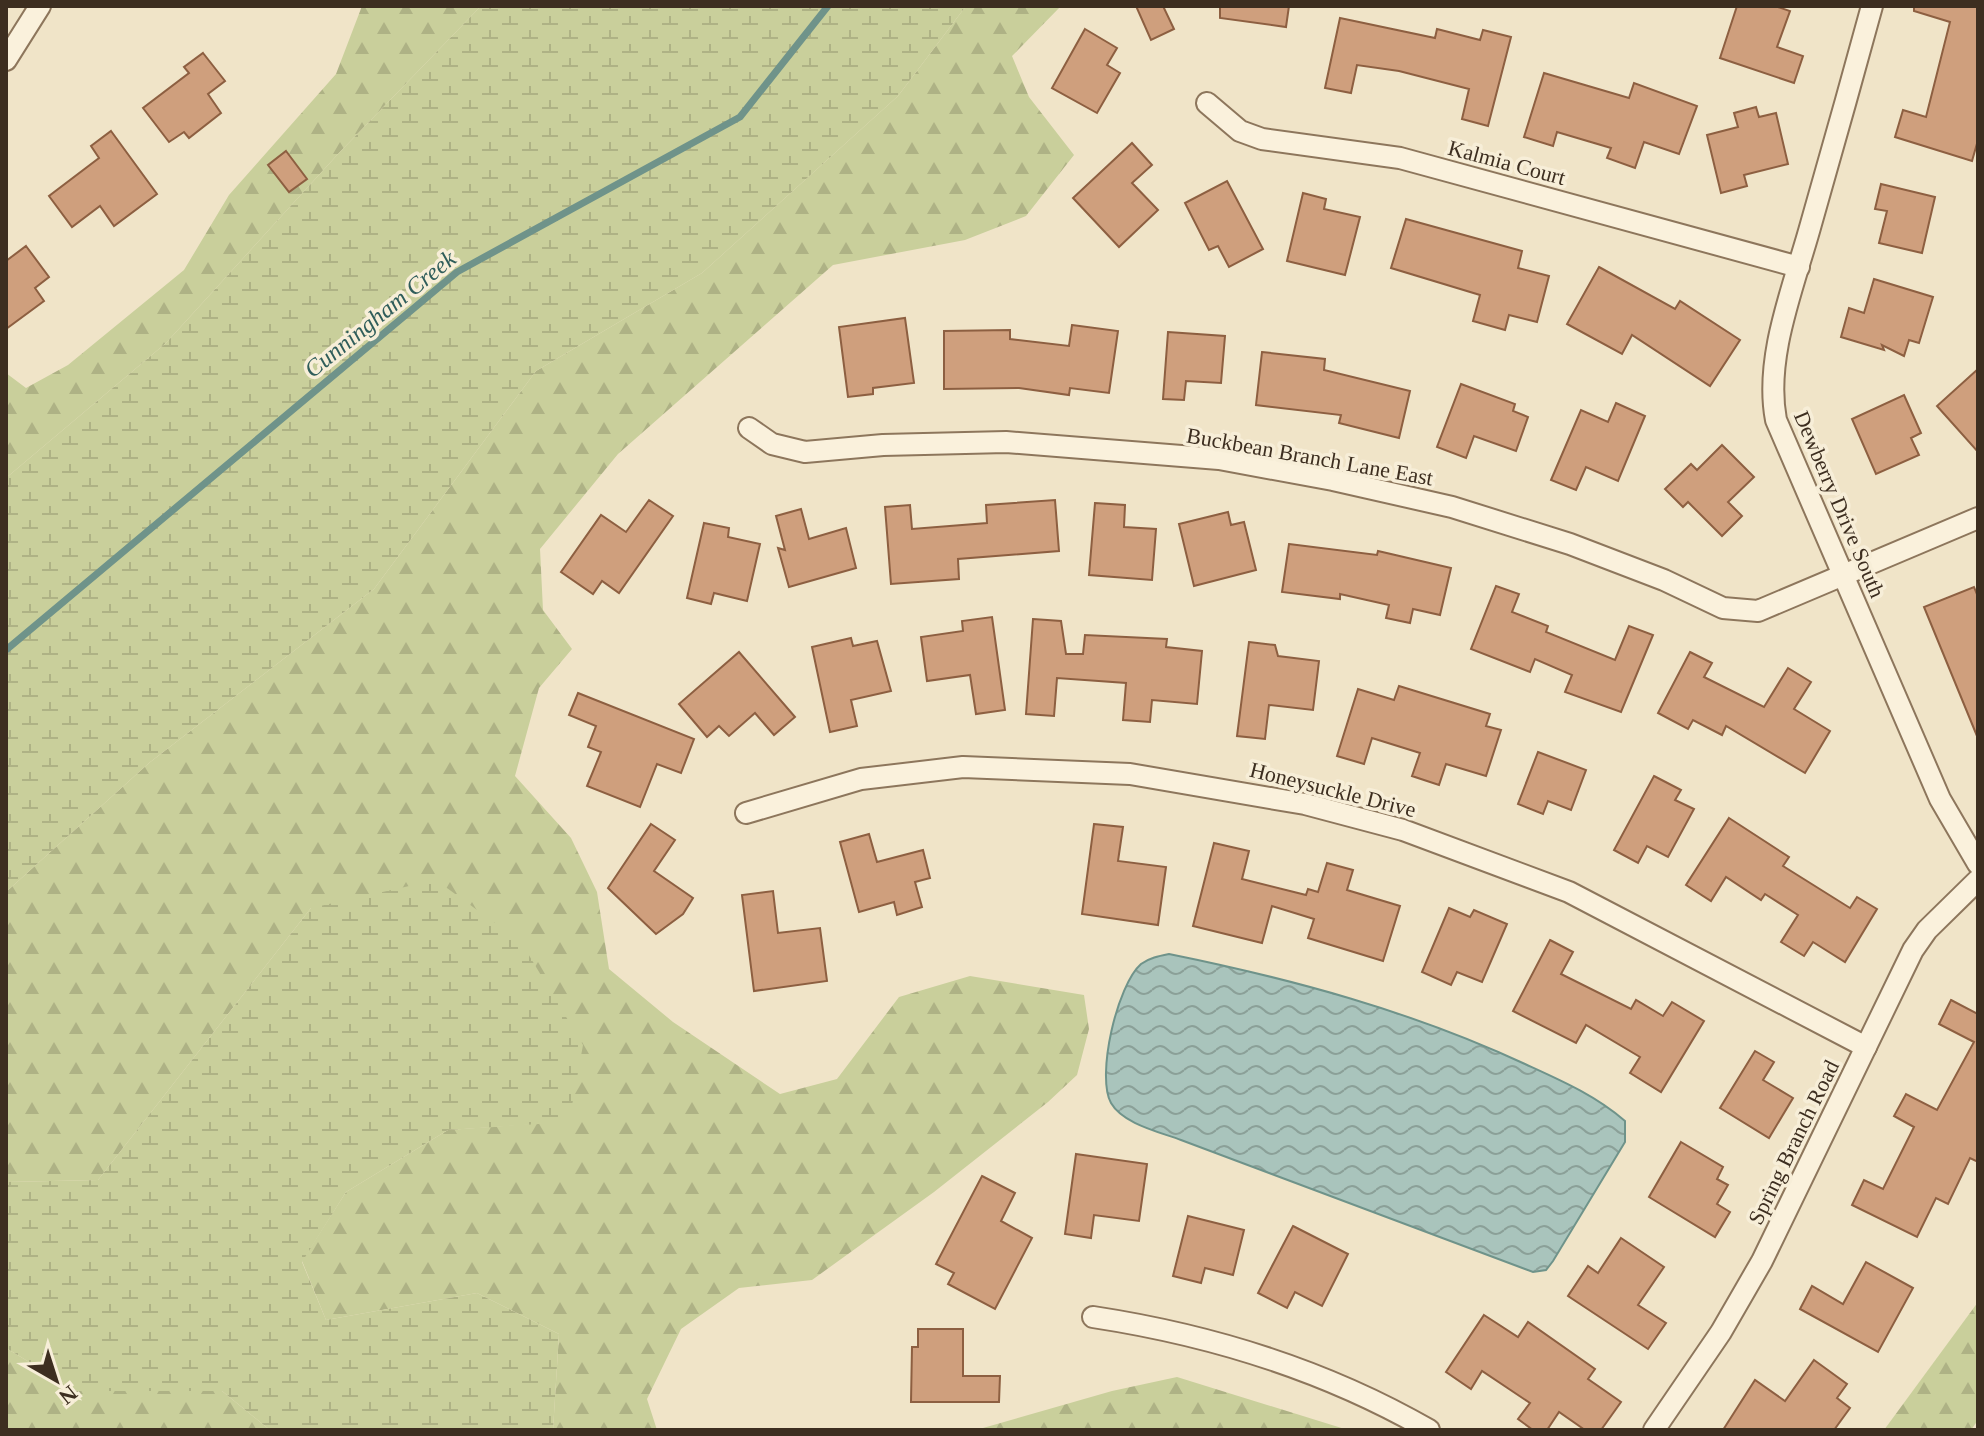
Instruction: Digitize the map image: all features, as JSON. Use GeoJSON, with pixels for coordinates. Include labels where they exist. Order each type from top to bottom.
{"type":"FeatureCollection","features":[{"type":"Feature","properties":{"kind":"street"},"geometry":{"type":"LineString","coordinates":[[6,60],[40,6]]}},
{"type":"Feature","properties":{"kind":"street","name":"Dewberry Drive South"},"geometry":{"type":"LineString","coordinates":[[1872,6],[1799,267],[1773,370],[1771,395],[1776,420],[1940,799],[1978,864]]}},
{"type":"Feature","properties":{"kind":"street","name":"Kalmia Court"},"geometry":{"type":"LineString","coordinates":[[1207,103],[1240,131],[1262,139],[1400,158],[1799,267]]}},
{"type":"Feature","properties":{"kind":"street","name":"Buckbean Branch Lane East"},"geometry":{"type":"LineString","coordinates":[[749,428],[772,444],[805,452],[883,445],[1006,442],[1219,459],[1333,480],[1452,507],[1570,544],[1664,580],[1723,608],[1740,612],[1758,611],[1978,518]]}},
{"type":"Feature","properties":{"kind":"street","name":"Honeysuckle Drive"},"geometry":{"type":"LineString","coordinates":[[746,813],[861,779],[963,767],[1130,774],[1290,801],[1403,830],[1569,892],[1866,1047]]}},
{"type":"Feature","properties":{"kind":"street","name":"Spring Branch Road"},"geometry":{"type":"LineString","coordinates":[[1654,1430],[1721,1332],[1762,1261],[1913,950],[1927,930],[1978,880]]}},
{"type":"Feature","properties":{"kind":"street"},"geometry":{"type":"LineString","coordinates":[[1093,1317],[1211,1340],[1287,1364],[1346,1388],[1429,1430]]}},
{"type":"Feature","properties":{"kind":"green space"},"geometry":{"type":"Polygon","coordinates":[[[362,6],[481,6],[338,154],[166,343],[6,478],[6,373],[26,388],[68,365],[184,270],[229,195],[336,74],[362,6]]]}},
{"type":"Feature","properties":{"kind":"green space"},"geometry":{"type":"Polygon","coordinates":[[[481,6],[966,6],[898,96],[702,273],[536,371],[374,589],[149,763],[6,892],[6,478],[166,343],[338,154],[481,6]]]}},
{"type":"Feature","properties":{"kind":"green space"},"geometry":{"type":"Polygon","coordinates":[[[966,6],[1061,6],[1012,56],[1029,97],[1074,155],[1026,216],[965,240],[833,265],[618,454],[540,549],[543,610],[572,649],[539,688],[515,776],[571,838],[597,892],[609,969],[673,1022],[780,1094],[837,1079],[899,997],[970,976],[1084,995],[1089,1029],[1077,1075],[1048,1102],[934,1192],[812,1280],[739,1288],[681,1329],[647,1399],[657,1430],[553,1430],[559,1334],[477,1293],[326,1320],[302,1261],[346,1192],[448,1130],[569,1121],[311,908],[98,1180],[6,1182],[6,892],[149,763],[374,589],[536,371],[702,273],[898,96],[966,6]]]}},
{"type":"Feature","properties":{"kind":"green space"},"geometry":{"type":"Polygon","coordinates":[[[436,880],[521,942],[583,1045],[569,1122],[448,1130],[346,1192],[302,1262],[326,1320],[477,1293],[559,1334],[553,1430],[270,1430],[222,1391],[77,1391],[6,1348],[6,1182],[98,1180],[311,908],[436,880]]]}},
{"type":"Feature","properties":{"kind":"green space"},"geometry":{"type":"Polygon","coordinates":[[[1978,1302],[1978,1420],[1971,1430],[1884,1430],[1978,1302]]]}},
{"type":"Feature","properties":{"kind":"green space"},"geometry":{"type":"Polygon","coordinates":[[[6,1348],[77,1391],[222,1391],[270,1430],[6,1430],[6,1348]]]}},
{"type":"Feature","properties":{"kind":"green space"},"geometry":{"type":"Polygon","coordinates":[[[1177,1377],[1348,1430],[976,1430],[1112,1391],[1177,1377]]]}},
{"type":"Feature","properties":{"kind":"water"},"geometry":{"type":"Polygon","coordinates":[[[1169,954],[1350,998],[1482,1045],[1602,1103],[1625,1121],[1625,1142],[1553,1261],[1546,1270],[1533,1272],[1143,1126],[1124,1117],[1111,1103],[1106,1073],[1111,1031],[1132,975],[1144,962],[1169,954]]]}},
{"type":"Feature","properties":{"kind":"building"},"geometry":{"type":"Polygon","coordinates":[[[1136,6],[1163,6],[1174,29],[1151,40],[1136,6]]]}},
{"type":"Feature","properties":{"kind":"building"},"geometry":{"type":"Polygon","coordinates":[[[1220,6],[1289,6],[1286,27],[1220,18],[1220,6]]]}},
{"type":"Feature","properties":{"kind":"building"},"geometry":{"type":"Polygon","coordinates":[[[1737,6],[1775,6],[1790,11],[1777,47],[1803,56],[1794,83],[1720,58],[1737,6]]]}},
{"type":"Feature","properties":{"kind":"building"},"geometry":{"type":"Polygon","coordinates":[[[1914,6],[1978,6],[1978,140],[1972,161],[1895,137],[1903,110],[1926,117],[1950,22],[1914,11],[1914,6]]]}},
{"type":"Feature","properties":{"kind":"building"},"geometry":{"type":"Polygon","coordinates":[[[1340,18],[1435,38],[1437,29],[1480,40],[1483,30],[1511,37],[1488,126],[1462,119],[1469,89],[1399,71],[1357,65],[1351,93],[1325,88],[1340,18]]]}},
{"type":"Feature","properties":{"kind":"building"},"geometry":{"type":"Polygon","coordinates":[[[1085,29],[1117,48],[1107,65],[1120,73],[1097,113],[1052,88],[1085,29]]]}},
{"type":"Feature","properties":{"kind":"building"},"geometry":{"type":"Polygon","coordinates":[[[203,53],[225,81],[208,94],[221,113],[189,138],[184,132],[169,142],[143,108],[189,73],[184,67],[203,53]]]}},
{"type":"Feature","properties":{"kind":"building"},"geometry":{"type":"Polygon","coordinates":[[[1544,73],[1629,98],[1634,83],[1697,106],[1679,154],[1644,142],[1635,168],[1607,158],[1611,148],[1557,132],[1553,146],[1524,137],[1544,73]]]}},
{"type":"Feature","properties":{"kind":"building"},"geometry":{"type":"Polygon","coordinates":[[[1756,107],[1759,117],[1776,113],[1788,164],[1744,175],[1747,186],[1721,193],[1707,135],[1738,127],[1734,113],[1756,107]]]}},
{"type":"Feature","properties":{"kind":"building"},"geometry":{"type":"Polygon","coordinates":[[[111,131],[157,194],[114,226],[100,206],[72,227],[49,196],[99,158],[91,146],[111,131]]]}},
{"type":"Feature","properties":{"kind":"building"},"geometry":{"type":"Polygon","coordinates":[[[1132,143],[1152,165],[1132,183],[1158,210],[1119,247],[1073,198],[1132,143]]]}},
{"type":"Feature","properties":{"kind":"building"},"geometry":{"type":"Polygon","coordinates":[[[286,151],[307,179],[289,192],[268,165],[286,151]]]}},
{"type":"Feature","properties":{"kind":"building"},"geometry":{"type":"Polygon","coordinates":[[[1227,181],[1263,249],[1229,267],[1218,246],[1209,250],[1185,203],[1227,181]]]}},
{"type":"Feature","properties":{"kind":"building"},"geometry":{"type":"Polygon","coordinates":[[[1881,184],[1935,197],[1922,253],[1879,243],[1887,211],[1875,209],[1881,184]]]}},
{"type":"Feature","properties":{"kind":"building"},"geometry":{"type":"Polygon","coordinates":[[[1303,193],[1326,199],[1324,209],[1360,217],[1345,275],[1287,261],[1303,193]]]}},
{"type":"Feature","properties":{"kind":"building"},"geometry":{"type":"Polygon","coordinates":[[[1406,219],[1522,251],[1518,268],[1549,276],[1537,322],[1509,315],[1505,330],[1473,321],[1480,295],[1391,268],[1406,219]]]}},
{"type":"Feature","properties":{"kind":"building"},"geometry":{"type":"Polygon","coordinates":[[[26,246],[49,277],[35,288],[44,301],[6,329],[6,261],[26,246]]]}},
{"type":"Feature","properties":{"kind":"building"},"geometry":{"type":"Polygon","coordinates":[[[1599,267],[1675,309],[1680,301],[1740,340],[1710,386],[1632,335],[1622,354],[1567,324],[1599,267]]]}},
{"type":"Feature","properties":{"kind":"building"},"geometry":{"type":"Polygon","coordinates":[[[1874,279],[1933,297],[1919,343],[1909,340],[1904,356],[1882,345],[1884,350],[1841,337],[1849,308],[1864,313],[1874,279]]]}},
{"type":"Feature","properties":{"kind":"building"},"geometry":{"type":"Polygon","coordinates":[[[905,318],[914,383],[873,388],[873,394],[848,397],[839,327],[905,318]]]}},
{"type":"Feature","properties":{"kind":"building"},"geometry":{"type":"Polygon","coordinates":[[[1072,325],[1118,331],[1109,393],[1070,388],[1069,395],[1019,388],[944,389],[944,331],[1010,330],[1010,339],[1069,346],[1072,325]]]}},
{"type":"Feature","properties":{"kind":"building"},"geometry":{"type":"Polygon","coordinates":[[[1168,332],[1225,336],[1221,383],[1186,381],[1184,400],[1163,399],[1168,332]]]}},
{"type":"Feature","properties":{"kind":"building"},"geometry":{"type":"Polygon","coordinates":[[[1262,352],[1325,359],[1324,370],[1410,391],[1399,438],[1339,423],[1341,415],[1256,405],[1262,352]]]}},
{"type":"Feature","properties":{"kind":"building"},"geometry":{"type":"Polygon","coordinates":[[[1978,369],[1978,452],[1937,406],[1978,369]]]}},
{"type":"Feature","properties":{"kind":"building"},"geometry":{"type":"Polygon","coordinates":[[[1461,384],[1515,404],[1513,411],[1528,417],[1516,451],[1474,436],[1466,458],[1437,447],[1461,384]]]}},
{"type":"Feature","properties":{"kind":"building"},"geometry":{"type":"Polygon","coordinates":[[[1904,395],[1921,433],[1911,438],[1919,455],[1876,474],[1852,419],[1904,395]]]}},
{"type":"Feature","properties":{"kind":"building"},"geometry":{"type":"Polygon","coordinates":[[[1616,403],[1645,416],[1618,481],[1586,467],[1576,490],[1551,480],[1581,410],[1608,422],[1616,403]]]}},
{"type":"Feature","properties":{"kind":"building"},"geometry":{"type":"Polygon","coordinates":[[[1722,445],[1754,477],[1728,502],[1742,516],[1722,536],[1688,502],[1683,507],[1665,489],[1691,464],[1697,470],[1722,445]]]}},
{"type":"Feature","properties":{"kind":"building"},"geometry":{"type":"Polygon","coordinates":[[[649,500],[673,516],[619,593],[602,581],[593,594],[561,572],[601,515],[626,532],[649,500]]]}},
{"type":"Feature","properties":{"kind":"building"},"geometry":{"type":"Polygon","coordinates":[[[1055,500],[1059,551],[958,559],[959,579],[891,584],[885,507],[910,505],[912,529],[987,523],[986,505],[1055,500]]]}},
{"type":"Feature","properties":{"kind":"building"},"geometry":{"type":"Polygon","coordinates":[[[1095,503],[1125,505],[1124,527],[1156,529],[1152,580],[1089,575],[1095,503]]]}},
{"type":"Feature","properties":{"kind":"building"},"geometry":{"type":"Polygon","coordinates":[[[801,509],[809,539],[846,528],[856,568],[789,587],[778,548],[785,550],[776,516],[801,509]]]}},
{"type":"Feature","properties":{"kind":"building"},"geometry":{"type":"Polygon","coordinates":[[[1228,512],[1231,525],[1244,522],[1256,570],[1194,586],[1179,524],[1228,512]]]}},
{"type":"Feature","properties":{"kind":"building"},"geometry":{"type":"Polygon","coordinates":[[[704,523],[729,528],[728,537],[760,544],[747,601],[714,593],[711,604],[687,598],[704,523]]]}},
{"type":"Feature","properties":{"kind":"building"},"geometry":{"type":"Polygon","coordinates":[[[1289,544],[1377,555],[1378,551],[1451,568],[1440,615],[1413,609],[1410,623],[1386,618],[1389,605],[1340,594],[1340,599],[1282,592],[1289,544]]]}},
{"type":"Feature","properties":{"kind":"building"},"geometry":{"type":"Polygon","coordinates":[[[1496,586],[1519,594],[1512,612],[1548,626],[1546,632],[1615,660],[1629,626],[1653,635],[1621,712],[1565,692],[1572,675],[1535,659],[1530,672],[1471,649],[1496,586]]]}},
{"type":"Feature","properties":{"kind":"building"},"geometry":{"type":"Polygon","coordinates":[[[1974,587],[1978,597],[1977,736],[1924,607],[1974,587]]]}},
{"type":"Feature","properties":{"kind":"building"},"geometry":{"type":"Polygon","coordinates":[[[992,617],[1005,710],[976,714],[970,675],[927,681],[921,637],[963,631],[962,621],[992,617]]]}},
{"type":"Feature","properties":{"kind":"building"},"geometry":{"type":"Polygon","coordinates":[[[1033,619],[1061,621],[1066,654],[1083,654],[1085,635],[1167,639],[1166,647],[1202,651],[1197,704],[1152,700],[1150,722],[1123,720],[1126,683],[1057,678],[1054,716],[1026,714],[1033,619]]]}},
{"type":"Feature","properties":{"kind":"building"},"geometry":{"type":"Polygon","coordinates":[[[851,638],[853,646],[877,641],[891,691],[851,700],[857,726],[830,732],[812,647],[851,638]]]}},
{"type":"Feature","properties":{"kind":"building"},"geometry":{"type":"Polygon","coordinates":[[[1249,642],[1275,645],[1278,656],[1319,661],[1313,710],[1269,705],[1265,739],[1237,736],[1249,642]]]}},
{"type":"Feature","properties":{"kind":"building"},"geometry":{"type":"Polygon","coordinates":[[[739,652],[795,717],[774,735],[755,713],[729,736],[719,726],[707,737],[679,704],[739,652]]]}},
{"type":"Feature","properties":{"kind":"building"},"geometry":{"type":"Polygon","coordinates":[[[1690,652],[1712,663],[1704,677],[1764,707],[1788,668],[1811,682],[1794,709],[1830,731],[1805,773],[1726,726],[1722,735],[1693,720],[1688,729],[1658,713],[1690,652]]]}},
{"type":"Feature","properties":{"kind":"building"},"geometry":{"type":"Polygon","coordinates":[[[1399,686],[1490,714],[1486,726],[1501,730],[1486,776],[1446,764],[1439,785],[1412,776],[1420,753],[1372,738],[1364,764],[1337,756],[1358,689],[1394,700],[1399,686]]]}},
{"type":"Feature","properties":{"kind":"building"},"geometry":{"type":"Polygon","coordinates":[[[578,693],[694,739],[681,773],[657,764],[640,807],[587,786],[601,752],[588,747],[596,726],[569,715],[578,693]]]}},
{"type":"Feature","properties":{"kind":"building"},"geometry":{"type":"Polygon","coordinates":[[[1538,752],[1586,770],[1571,810],[1548,801],[1543,814],[1518,804],[1538,752]]]}},
{"type":"Feature","properties":{"kind":"building"},"geometry":{"type":"Polygon","coordinates":[[[1654,776],[1681,790],[1675,800],[1694,809],[1668,857],[1647,846],[1638,863],[1614,850],[1654,776]]]}},
{"type":"Feature","properties":{"kind":"building"},"geometry":{"type":"Polygon","coordinates":[[[1729,818],[1789,857],[1783,866],[1850,908],[1857,897],[1877,909],[1845,962],[1813,942],[1804,956],[1781,942],[1798,915],[1765,894],[1761,900],[1726,877],[1711,901],[1686,885],[1729,818]]]}},
{"type":"Feature","properties":{"kind":"building"},"geometry":{"type":"Polygon","coordinates":[[[651,824],[675,840],[654,871],[693,898],[683,914],[656,934],[608,888],[651,824]]]}},
{"type":"Feature","properties":{"kind":"building"},"geometry":{"type":"Polygon","coordinates":[[[1094,824],[1123,827],[1118,861],[1166,867],[1158,925],[1082,914],[1094,824]]]}},
{"type":"Feature","properties":{"kind":"building"},"geometry":{"type":"Polygon","coordinates":[[[869,834],[877,862],[923,850],[930,878],[915,882],[922,907],[897,915],[894,902],[859,912],[840,842],[869,834]]]}},
{"type":"Feature","properties":{"kind":"building"},"geometry":{"type":"Polygon","coordinates":[[[1214,843],[1249,851],[1242,879],[1306,895],[1308,889],[1318,892],[1327,863],[1353,870],[1347,890],[1400,906],[1383,961],[1308,938],[1314,919],[1272,906],[1262,943],[1193,926],[1214,843]]]}},
{"type":"Feature","properties":{"kind":"building"},"geometry":{"type":"Polygon","coordinates":[[[773,891],[778,933],[820,928],[827,981],[754,991],[742,895],[773,891]]]}},
{"type":"Feature","properties":{"kind":"building"},"geometry":{"type":"Polygon","coordinates":[[[1449,908],[1470,917],[1474,910],[1507,924],[1482,982],[1457,972],[1451,985],[1422,972],[1449,908]]]}},
{"type":"Feature","properties":{"kind":"building"},"geometry":{"type":"Polygon","coordinates":[[[1550,940],[1573,952],[1561,974],[1631,1009],[1636,1000],[1663,1016],[1672,1002],[1704,1021],[1661,1092],[1630,1073],[1640,1057],[1586,1025],[1576,1043],[1513,1011],[1550,940]]]}},
{"type":"Feature","properties":{"kind":"building"},"geometry":{"type":"Polygon","coordinates":[[[1951,1000],[1978,1014],[1978,1162],[1970,1158],[1948,1204],[1936,1198],[1917,1237],[1852,1205],[1864,1180],[1883,1189],[1914,1127],[1894,1116],[1906,1094],[1937,1110],[1974,1042],[1939,1024],[1951,1000]]]}},
{"type":"Feature","properties":{"kind":"building"},"geometry":{"type":"Polygon","coordinates":[[[1755,1051],[1774,1062],[1763,1080],[1793,1098],[1769,1138],[1720,1108],[1755,1051]]]}},
{"type":"Feature","properties":{"kind":"building"},"geometry":{"type":"Polygon","coordinates":[[[1681,1142],[1723,1167],[1717,1179],[1728,1185],[1717,1204],[1730,1212],[1715,1237],[1649,1197],[1681,1142]]]}},
{"type":"Feature","properties":{"kind":"building"},"geometry":{"type":"Polygon","coordinates":[[[1076,1154],[1147,1164],[1139,1221],[1094,1215],[1091,1238],[1065,1234],[1076,1154]]]}},
{"type":"Feature","properties":{"kind":"building"},"geometry":{"type":"Polygon","coordinates":[[[982,1176],[1015,1193],[1001,1221],[1032,1238],[995,1309],[948,1284],[954,1273],[936,1264],[982,1176]]]}},
{"type":"Feature","properties":{"kind":"building"},"geometry":{"type":"Polygon","coordinates":[[[1188,1216],[1244,1230],[1233,1275],[1205,1268],[1201,1283],[1173,1276],[1188,1216]]]}},
{"type":"Feature","properties":{"kind":"building"},"geometry":{"type":"Polygon","coordinates":[[[1293,1226],[1348,1254],[1322,1306],[1295,1292],[1287,1308],[1258,1293],[1293,1226]]]}},
{"type":"Feature","properties":{"kind":"building"},"geometry":{"type":"Polygon","coordinates":[[[1621,1238],[1664,1267],[1638,1305],[1666,1323],[1648,1349],[1568,1296],[1588,1266],[1598,1273],[1621,1238]]]}},
{"type":"Feature","properties":{"kind":"building"},"geometry":{"type":"Polygon","coordinates":[[[1866,1262],[1913,1288],[1878,1352],[1800,1309],[1812,1286],[1843,1304],[1866,1262]]]}},
{"type":"Feature","properties":{"kind":"building"},"geometry":{"type":"Polygon","coordinates":[[[1484,1315],[1518,1337],[1528,1322],[1595,1369],[1588,1379],[1621,1402],[1601,1430],[1585,1430],[1559,1412],[1547,1430],[1533,1430],[1518,1419],[1530,1403],[1482,1371],[1471,1389],[1446,1372],[1484,1315]]]}},
{"type":"Feature","properties":{"kind":"building"},"geometry":{"type":"Polygon","coordinates":[[[918,1329],[963,1329],[963,1376],[1000,1376],[999,1402],[911,1402],[912,1347],[918,1347],[918,1329]]]}},
{"type":"Feature","properties":{"kind":"building"},"geometry":{"type":"Polygon","coordinates":[[[1814,1360],[1847,1384],[1837,1398],[1850,1408],[1834,1430],[1723,1430],[1755,1380],[1785,1401],[1814,1360]]]}},
{"type":"Feature","properties":{"kind":"waterway","name":"Cunningham Creek"},"geometry":{"type":"LineString","coordinates":[[6,650],[457,272],[740,117],[828,6]]}}]}
